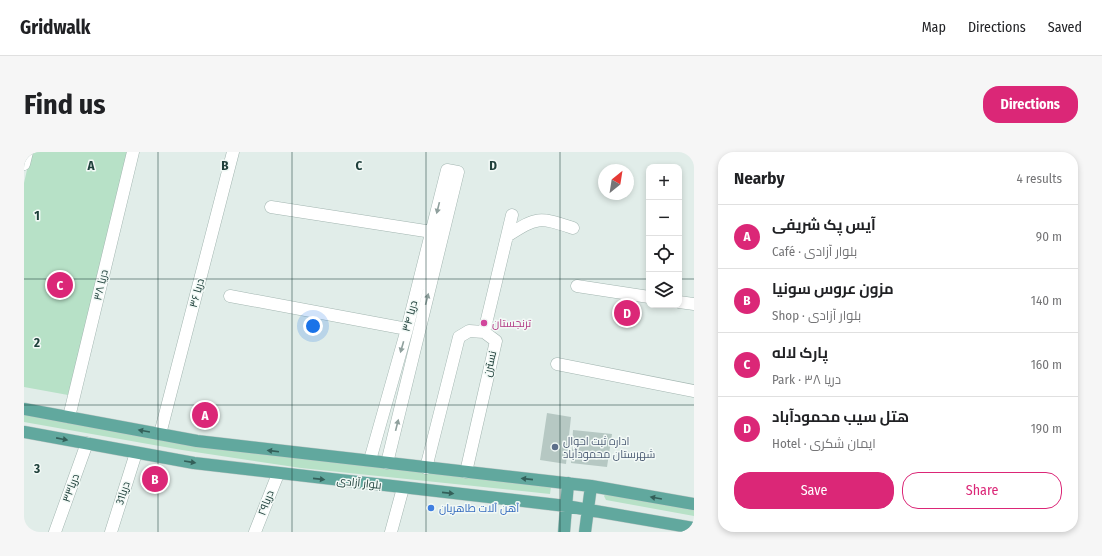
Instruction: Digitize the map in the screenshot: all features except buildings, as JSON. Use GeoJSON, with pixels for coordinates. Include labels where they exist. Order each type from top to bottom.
{"type":"FeatureCollection","features":[{"type":"Feature","properties":{"kind":"main road","name":"بلوار آزادی"},"geometry":{"type":"LineString","coordinates":[[24,409],[197,441],[280,452],[370,460],[426,468],[591,486],[694,504]]}},
{"type":"Feature","properties":{"kind":"main road","name":"بلوار آزادی"},"geometry":{"type":"LineString","coordinates":[[24,432],[194,463],[278,474],[566,506],[694,528]]}},
{"type":"Feature","properties":{"kind":"main road"},"geometry":{"type":"LineString","coordinates":[[565,532],[568,484]]}},
{"type":"Feature","properties":{"kind":"main road"},"geometry":{"type":"LineString","coordinates":[[585,532],[591,486]]}},
{"type":"Feature","properties":{"kind":"main road"},"geometry":{"type":"LineString","coordinates":[[565,532],[570,526],[575,525],[582,532]]}},
{"type":"Feature","properties":{"kind":"street"},"geometry":{"type":"LineString","coordinates":[[24,164],[27,152]]}},
{"type":"Feature","properties":{"kind":"street","name":"دریا ۳۸"},"geometry":{"type":"LineString","coordinates":[[69,417],[133,152]]}},
{"type":"Feature","properties":{"kind":"street","name":"دریا ۳۶"},"geometry":{"type":"LineString","coordinates":[[160,434],[233,152]]}},
{"type":"Feature","properties":{"kind":"street","name":"دریا ۳۴"},"geometry":{"type":"LineString","coordinates":[[370,460],[407,329],[432,232],[453,171],[387,463]]}},
{"type":"Feature","properties":{"kind":"street"},"geometry":{"type":"LineString","coordinates":[[271,207],[432,232]]}},
{"type":"Feature","properties":{"kind":"street"},"geometry":{"type":"LineString","coordinates":[[426,468],[459,337],[469,331],[484,332],[512,216]]}},
{"type":"Feature","properties":{"kind":"street"},"geometry":{"type":"LineString","coordinates":[[507,236],[529,222],[540,220],[546,220],[573,228]]}},
{"type":"Feature","properties":{"kind":"street"},"geometry":{"type":"LineString","coordinates":[[577,286],[646,297]]}},
{"type":"Feature","properties":{"kind":"street"},"geometry":{"type":"LineString","coordinates":[[230,296],[407,329]]}},
{"type":"Feature","properties":{"kind":"street"},"geometry":{"type":"LineString","coordinates":[[682,302],[694,304]]}},
{"type":"Feature","properties":{"kind":"street","name":"نسترن"},"geometry":{"type":"LineString","coordinates":[[466,472],[496,341],[484,332]]}},
{"type":"Feature","properties":{"kind":"street"},"geometry":{"type":"LineString","coordinates":[[557,364],[694,391]]}},
{"type":"Feature","properties":{"kind":"street","name":"دریا۳۳"},"geometry":{"type":"LineString","coordinates":[[55,532],[87,443]]}},
{"type":"Feature","properties":{"kind":"street","name":"دریا31"},"geometry":{"type":"LineString","coordinates":[[111,532],[136,453]]}},
{"type":"Feature","properties":{"kind":"street","name":"دریا۲۹"},"geometry":{"type":"LineString","coordinates":[[255,532],[278,474]]}},
{"type":"Feature","properties":{"kind":"street"},"geometry":{"type":"LineString","coordinates":[[391,532],[403,488]]}},
{"type":"Feature","properties":{"kind":"green space"},"geometry":{"type":"Polygon","coordinates":[[[31,152],[129,152],[68,395],[24,387],[24,183],[31,152]]]}},
{"type":"Feature","properties":{"kind":"green space"},"geometry":{"type":"Polygon","coordinates":[[[24,412],[370,465],[551,487],[550,494],[301,468],[182,450],[24,422],[24,412]]]}},
{"type":"Feature","properties":{"kind":"green space"},"geometry":{"type":"Polygon","coordinates":[[[607,492],[694,508],[694,516],[606,500],[604,496],[607,492]]]}},
{"type":"Feature","properties":{"kind":"place","name":"پارک لاله"},"geometry":{"type":"Point","coordinates":[60,285]}},
{"type":"Feature","properties":{"kind":"place","name":"هتل سیب محمودآباد"},"geometry":{"type":"Point","coordinates":[627,313]}},
{"type":"Feature","properties":{"kind":"place","name":"ترنجستان"},"geometry":{"type":"Point","coordinates":[484,323]}},
{"type":"Feature","properties":{"kind":"place","name":"آیس پک شریفی"},"geometry":{"type":"Point","coordinates":[205,415]}},
{"type":"Feature","properties":{"kind":"place","name":"اداره ثبت احوال شهرستان محمودآباد"},"geometry":{"type":"Point","coordinates":[555,447]}},
{"type":"Feature","properties":{"kind":"place","name":"مزون عروس سونیا"},"geometry":{"type":"Point","coordinates":[155,479]}},
{"type":"Feature","properties":{"kind":"place","name":"آهن آلات طاهریان"},"geometry":{"type":"Point","coordinates":[431,508]}}]}
